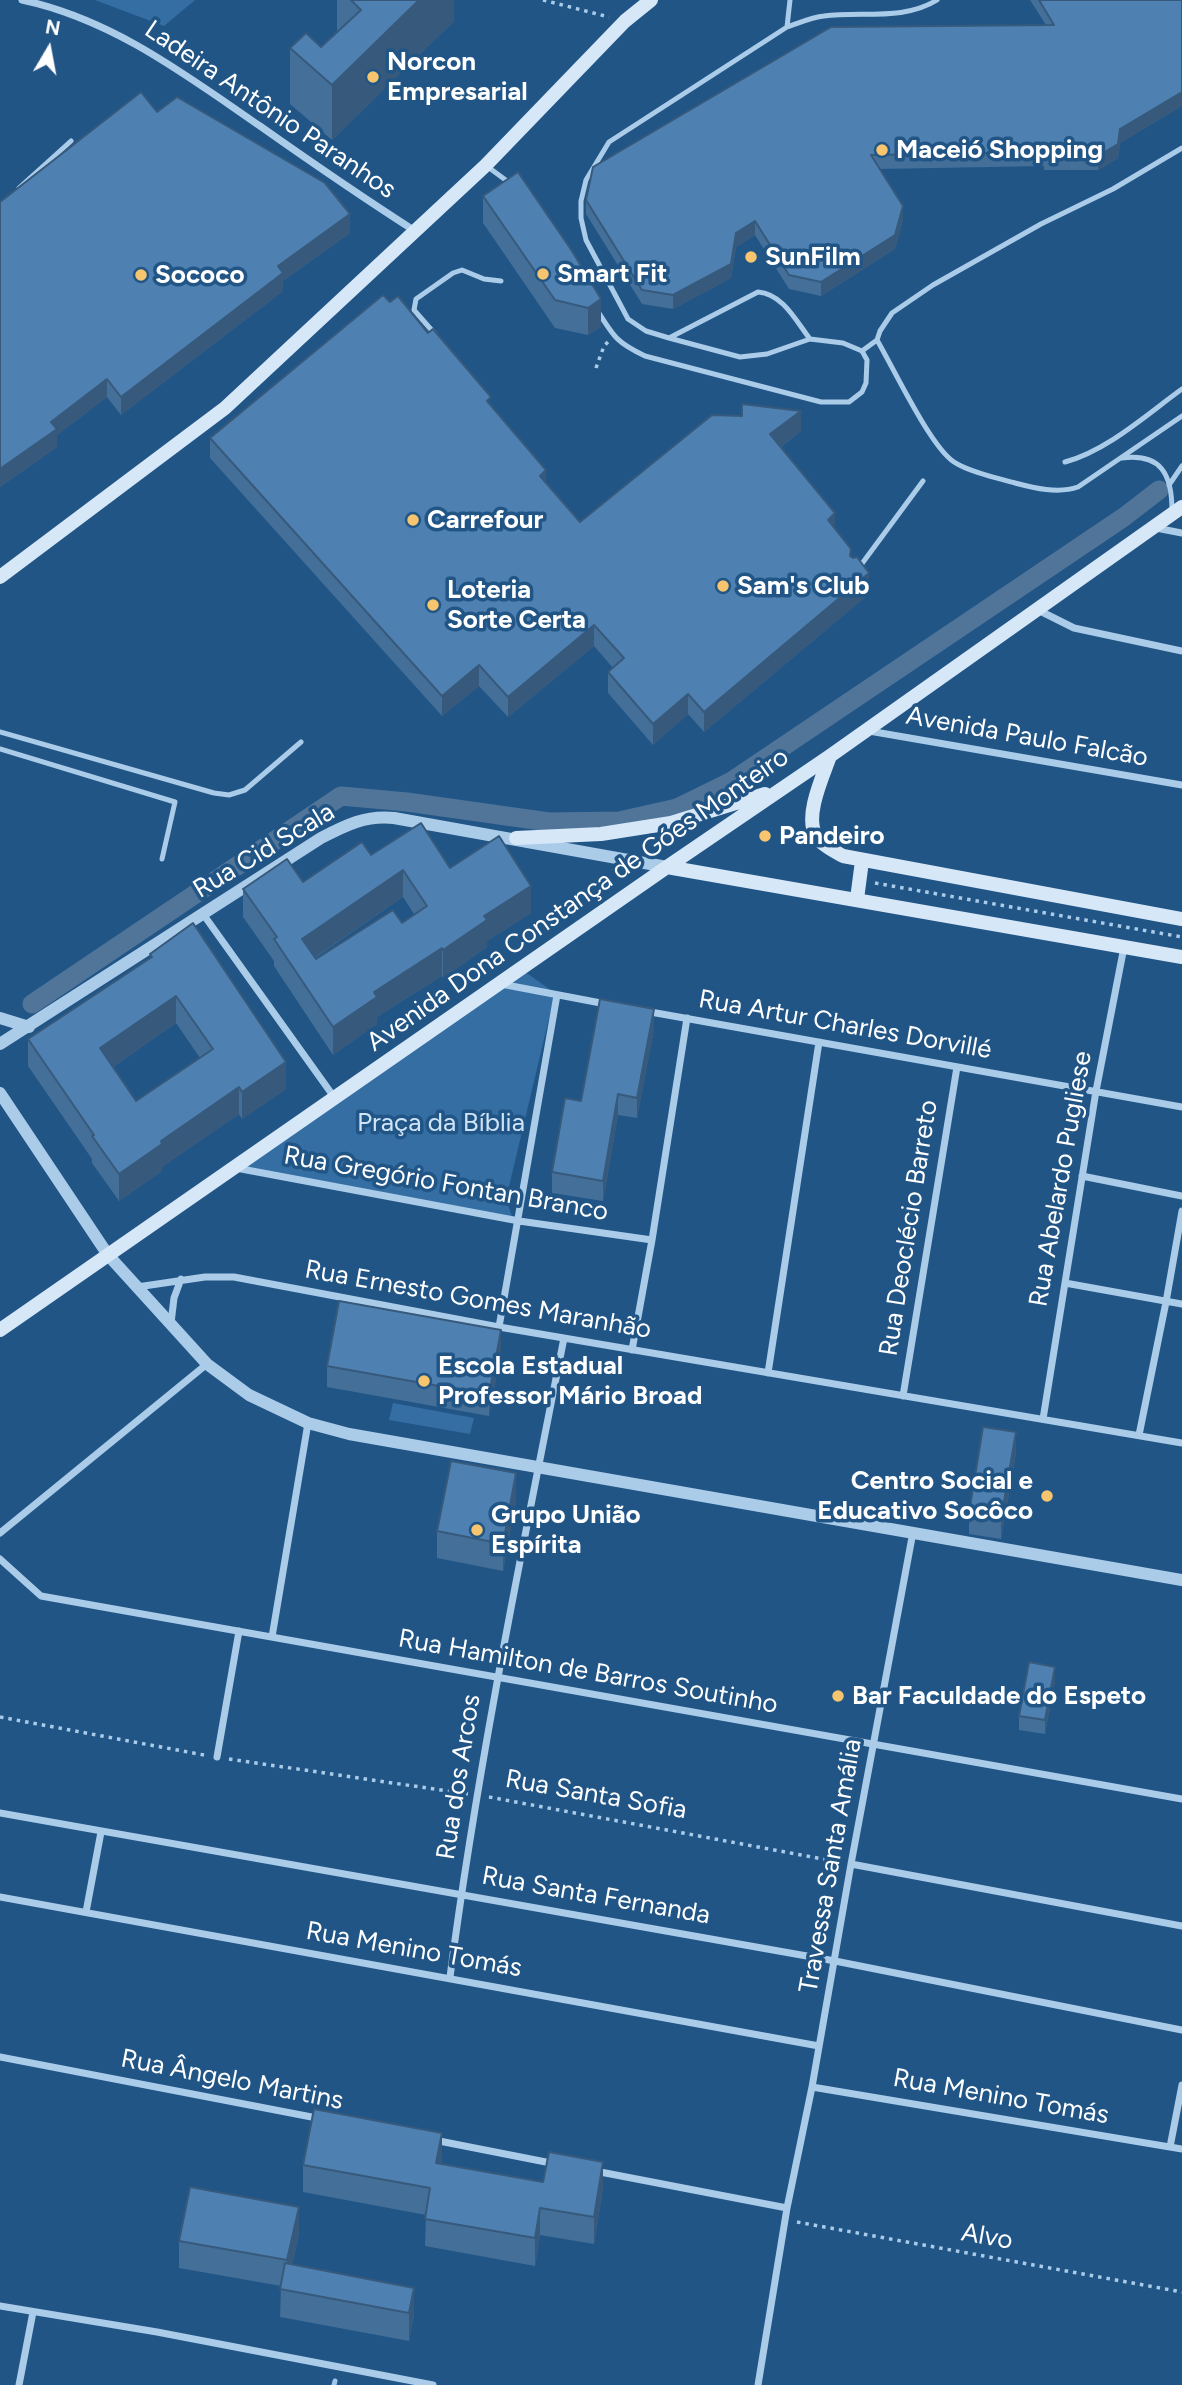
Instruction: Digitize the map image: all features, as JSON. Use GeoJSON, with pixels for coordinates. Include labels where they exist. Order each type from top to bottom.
{"type":"FeatureCollection","features":[{"type":"Feature","properties":{"kind":"main road"},"geometry":{"type":"LineString","coordinates":[[0,577],[225,408],[486,165],[625,21],[651,0]]}},
{"type":"Feature","properties":{"kind":"main road","name":"Avenida Dona Constança de Góes Monteiro"},"geometry":{"type":"LineString","coordinates":[[0,1330],[830,756],[1177,510]]}},
{"type":"Feature","properties":{"kind":"main road"},"geometry":{"type":"LineString","coordinates":[[830,756],[813,810],[813,829],[817,838],[843,856],[862,862],[1182,919]]}},
{"type":"Feature","properties":{"kind":"main road"},"geometry":{"type":"LineString","coordinates":[[516,838],[601,834],[670,823],[783,788]]}},
{"type":"Feature","properties":{"kind":"main road"},"geometry":{"type":"LineString","coordinates":[[857,899],[862,862]]}},
{"type":"Feature","properties":{"kind":"main road"},"geometry":{"type":"LineString","coordinates":[[667,867],[1182,957]]}},
{"type":"Feature","properties":{"kind":"street","name":"Ladeira Antônio Paranhos"},"geometry":{"type":"LineString","coordinates":[[22,0],[52,6],[108,29],[174,67],[415,231]]}},
{"type":"Feature","properties":{"kind":"street"},"geometry":{"type":"LineString","coordinates":[[1152,528],[1182,533]]}},
{"type":"Feature","properties":{"kind":"street"},"geometry":{"type":"LineString","coordinates":[[1037,609],[1074,628],[1182,651]]}},
{"type":"Feature","properties":{"kind":"street","name":"Avenida Paulo Falcão"},"geometry":{"type":"LineString","coordinates":[[865,731],[1182,785]]}},
{"type":"Feature","properties":{"kind":"street","name":"Rua Cid Scala"},"geometry":{"type":"LineString","coordinates":[[0,1044],[321,838],[366,818],[394,818],[667,867]]}},
{"type":"Feature","properties":{"kind":"street"},"geometry":{"type":"LineString","coordinates":[[203,915],[334,1097]]}},
{"type":"Feature","properties":{"kind":"street","name":"Rua Abelardo Pugliese"},"geometry":{"type":"LineString","coordinates":[[1043,1419],[1096,1091],[1124,947]]}},
{"type":"Feature","properties":{"kind":"street"},"geometry":{"type":"LineString","coordinates":[[500,984],[609,1004]]}},
{"type":"Feature","properties":{"kind":"street"},"geometry":{"type":"LineString","coordinates":[[499,1327],[557,995]]}},
{"type":"Feature","properties":{"kind":"street","name":"Rua Artur Charles Dorvillé"},"geometry":{"type":"LineString","coordinates":[[635,1009],[1182,1107]]}},
{"type":"Feature","properties":{"kind":"street"},"geometry":{"type":"LineString","coordinates":[[0,1018],[29,1027]]}},
{"type":"Feature","properties":{"kind":"street"},"geometry":{"type":"LineString","coordinates":[[632,1350],[687,1018]]}},
{"type":"Feature","properties":{"kind":"street"},"geometry":{"type":"LineString","coordinates":[[768,1373],[819,1042]]}},
{"type":"Feature","properties":{"kind":"street","name":"Rua Deoclécio Barreto"},"geometry":{"type":"LineString","coordinates":[[903,1396],[957,1066]]}},
{"type":"Feature","properties":{"kind":"street"},"geometry":{"type":"LineString","coordinates":[[0,1093],[108,1255],[135,1287],[207,1364],[249,1395],[308,1423],[349,1434],[1182,1580]]}},
{"type":"Feature","properties":{"kind":"street","name":"Rua Gregório Fontan Branco"},"geometry":{"type":"LineString","coordinates":[[233,1168],[519,1221],[652,1240]]}},
{"type":"Feature","properties":{"kind":"street"},"geometry":{"type":"LineString","coordinates":[[1082,1177],[1182,1196]]}},
{"type":"Feature","properties":{"kind":"street"},"geometry":{"type":"LineString","coordinates":[[1139,1435],[1167,1302],[1182,1210]]}},
{"type":"Feature","properties":{"kind":"street","name":"Rua Ernesto Gomes Maranhão"},"geometry":{"type":"LineString","coordinates":[[135,1287],[181,1279],[234,1277],[499,1327],[1182,1443]]}},
{"type":"Feature","properties":{"kind":"street"},"geometry":{"type":"LineString","coordinates":[[171,1325],[174,1298],[181,1279]]}},
{"type":"Feature","properties":{"kind":"street"},"geometry":{"type":"LineString","coordinates":[[1065,1283],[1182,1304]]}},
{"type":"Feature","properties":{"kind":"street","name":"Rua dos Arcos"},"geometry":{"type":"LineString","coordinates":[[450,1977],[497,1677],[564,1338]]}},
{"type":"Feature","properties":{"kind":"street"},"geometry":{"type":"LineString","coordinates":[[0,1533],[207,1364]]}},
{"type":"Feature","properties":{"kind":"street"},"geometry":{"type":"LineString","coordinates":[[272,1637],[308,1423]]}},
{"type":"Feature","properties":{"kind":"street","name":"Travessa Santa Amália"},"geometry":{"type":"LineString","coordinates":[[758,2385],[785,2219],[812,2087],[913,1531]]}},
{"type":"Feature","properties":{"kind":"street","name":"Rua Hamilton de Barros Soutinho"},"geometry":{"type":"LineString","coordinates":[[0,1559],[41,1596],[1182,1799]]}},
{"type":"Feature","properties":{"kind":"street"},"geometry":{"type":"LineString","coordinates":[[217,1757],[239,1631]]}},
{"type":"Feature","properties":{"kind":"street","name":"Rua Santa Fernanda"},"geometry":{"type":"LineString","coordinates":[[0,1813],[835,1961],[1182,2030]]}},
{"type":"Feature","properties":{"kind":"street"},"geometry":{"type":"LineString","coordinates":[[86,1912],[101,1832]]}},
{"type":"Feature","properties":{"kind":"street"},"geometry":{"type":"LineString","coordinates":[[851,1864],[1182,1926]]}},
{"type":"Feature","properties":{"kind":"street","name":"Rua Menino Tomás"},"geometry":{"type":"LineString","coordinates":[[0,1897],[819,2046]]}},
{"type":"Feature","properties":{"kind":"street","name":"Rua Ângelo Martins"},"geometry":{"type":"LineString","coordinates":[[0,2057],[326,2120]]}},
{"type":"Feature","properties":{"kind":"street"},"geometry":{"type":"LineString","coordinates":[[1170,2147],[1182,2085]]}},
{"type":"Feature","properties":{"kind":"street","name":"Rua Menino Tomás"},"geometry":{"type":"LineString","coordinates":[[812,2087],[1182,2149]]}},
{"type":"Feature","properties":{"kind":"street"},"geometry":{"type":"LineString","coordinates":[[421,2138],[570,2166]]}},
{"type":"Feature","properties":{"kind":"street"},"geometry":{"type":"LineString","coordinates":[[583,2169],[787,2208]]}},
{"type":"Feature","properties":{"kind":"street"},"geometry":{"type":"LineString","coordinates":[[0,2306],[157,2332],[433,2385]]}},
{"type":"Feature","properties":{"kind":"street"},"geometry":{"type":"LineString","coordinates":[[19,2385],[33,2312]]}},
{"type":"Feature","properties":{"kind":"lane"},"geometry":{"type":"LineString","coordinates":[[788,27],[790,0]]}},
{"type":"Feature","properties":{"kind":"lane"},"geometry":{"type":"LineString","coordinates":[[596,308],[613,337],[645,356],[821,402],[849,402],[862,392],[866,383],[867,360],[862,351],[843,343],[810,339],[767,354],[740,356],[646,331],[628,319],[586,240],[581,218],[581,201],[586,180],[609,142],[788,27],[822,16],[894,13],[927,7],[937,0]]}},
{"type":"Feature","properties":{"kind":"lane"},"geometry":{"type":"LineString","coordinates":[[10,195],[71,141]]}},
{"type":"Feature","properties":{"kind":"lane"},"geometry":{"type":"LineString","coordinates":[[862,351],[877,340],[892,313],[933,285],[1041,224],[1113,189],[1182,148]]}},
{"type":"Feature","properties":{"kind":"lane"},"geometry":{"type":"LineString","coordinates":[[486,165],[513,186]]}},
{"type":"Feature","properties":{"kind":"lane"},"geometry":{"type":"LineString","coordinates":[[440,340],[414,310],[416,299],[453,273],[462,270],[484,279],[500,281]]}},
{"type":"Feature","properties":{"kind":"lane"},"geometry":{"type":"LineString","coordinates":[[669,338],[758,292],[767,293],[780,300],[810,339]]}},
{"type":"Feature","properties":{"kind":"lane"},"geometry":{"type":"LineString","coordinates":[[877,340],[937,446],[954,463],[1019,484],[1052,490],[1078,487],[1182,416]]}},
{"type":"Feature","properties":{"kind":"lane"},"geometry":{"type":"LineString","coordinates":[[1065,462],[1083,457],[1182,389]]}},
{"type":"Feature","properties":{"kind":"lane"},"geometry":{"type":"LineString","coordinates":[[1121,458],[1139,456],[1150,459],[1163,469],[1177,510]]}},
{"type":"Feature","properties":{"kind":"lane"},"geometry":{"type":"LineString","coordinates":[[1169,485],[1182,466]]}},
{"type":"Feature","properties":{"kind":"lane"},"geometry":{"type":"LineString","coordinates":[[854,575],[923,481]]}},
{"type":"Feature","properties":{"kind":"lane"},"geometry":{"type":"LineString","coordinates":[[0,732],[229,795],[245,790],[301,742]]}},
{"type":"Feature","properties":{"kind":"lane"},"geometry":{"type":"LineString","coordinates":[[0,749],[175,802],[162,859]]}},
{"type":"Feature","properties":{"kind":"path"},"geometry":{"type":"LineString","coordinates":[[543,0],[625,21]]}},
{"type":"Feature","properties":{"kind":"path"},"geometry":{"type":"LineString","coordinates":[[859,880],[1182,937]]}},
{"type":"Feature","properties":{"kind":"path","name":"Rua Santa Sofia"},"geometry":{"type":"LineString","coordinates":[[0,1717],[217,1757],[479,1795],[851,1864]]}},
{"type":"Feature","properties":{"kind":"path","name":"Alvo"},"geometry":{"type":"LineString","coordinates":[[785,2219],[1182,2292]]}},
{"type":"Feature","properties":{"kind":"green space"},"geometry":{"type":"Polygon","coordinates":[[[95,0],[195,0],[164,26],[95,0]]]}},
{"type":"Feature","properties":{"kind":"green space","name":"Praça da Bíblia"},"geometry":{"type":"Polygon","coordinates":[[[521,969],[555,993],[506,1199],[513,1219],[233,1168],[521,969]]]}},
{"type":"Feature","properties":{"kind":"green space"},"geometry":{"type":"Polygon","coordinates":[[[393,1403],[474,1418],[470,1434],[389,1420],[393,1403]]]}},
{"type":"Feature","properties":{"kind":"building"},"geometry":{"type":"Polygon","coordinates":[[[351,0],[419,0],[332,85],[290,48],[306,33],[321,47],[361,10],[351,0]]]}},
{"type":"Feature","properties":{"kind":"building","name":"Maceió Shopping"},"geometry":{"type":"Polygon","coordinates":[[[1039,0],[1182,0],[1182,92],[1120,129],[1118,144],[1098,156],[1044,156],[1045,152],[871,155],[903,206],[895,235],[821,282],[789,275],[755,221],[736,233],[731,264],[673,295],[642,290],[586,200],[593,167],[831,27],[1054,25],[1039,0]]]}},
{"type":"Feature","properties":{"kind":"building","name":"Sococo"},"geometry":{"type":"Polygon","coordinates":[[[141,92],[157,112],[177,97],[325,183],[350,214],[278,266],[283,273],[121,397],[107,379],[51,422],[57,429],[0,469],[0,202],[141,92]]]}},
{"type":"Feature","properties":{"kind":"building"},"geometry":{"type":"Polygon","coordinates":[[[518,172],[601,299],[588,308],[555,300],[483,196],[518,172]]]}},
{"type":"Feature","properties":{"kind":"building"},"geometry":{"type":"Polygon","coordinates":[[[383,295],[390,302],[398,296],[428,333],[433,329],[491,397],[487,401],[546,470],[540,476],[580,522],[712,415],[742,416],[742,404],[801,411],[770,434],[835,513],[828,520],[851,549],[850,556],[857,557],[869,573],[704,712],[688,694],[653,724],[608,672],[624,658],[594,625],[508,697],[479,665],[442,696],[210,438],[383,295]]]}},
{"type":"Feature","properties":{"kind":"building"},"geometry":{"type":"Polygon","coordinates":[[[421,823],[450,868],[499,836],[531,886],[484,916],[487,920],[443,950],[442,948],[374,992],[377,997],[333,1027],[274,939],[277,937],[243,889],[287,859],[303,882],[362,842],[371,855],[421,823]],[[403,870],[302,939],[316,959],[393,910],[402,923],[427,906],[403,870]]]}},
{"type":"Feature","properties":{"kind":"building"},"geometry":{"type":"Polygon","coordinates":[[[193,923],[286,1062],[242,1092],[239,1087],[119,1174],[28,1039],[152,957],[150,954],[193,923]],[[176,996],[100,1048],[136,1101],[213,1049],[176,996]]]}},
{"type":"Feature","properties":{"kind":"building"},"geometry":{"type":"Polygon","coordinates":[[[600,999],[654,1009],[637,1098],[618,1094],[603,1181],[552,1172],[565,1098],[581,1101],[600,999]]]}},
{"type":"Feature","properties":{"kind":"building"},"geometry":{"type":"Polygon","coordinates":[[[339,1301],[501,1330],[489,1395],[327,1366],[339,1301]]]}},
{"type":"Feature","properties":{"kind":"building"},"geometry":{"type":"Polygon","coordinates":[[[983,1427],[1016,1432],[1001,1519],[969,1513],[983,1427]]]}},
{"type":"Feature","properties":{"kind":"building"},"geometry":{"type":"Polygon","coordinates":[[[451,1461],[516,1473],[503,1544],[437,1531],[451,1461]]]}},
{"type":"Feature","properties":{"kind":"building"},"geometry":{"type":"Polygon","coordinates":[[[1029,1662],[1055,1667],[1045,1720],[1019,1716],[1029,1662]]]}},
{"type":"Feature","properties":{"kind":"building"},"geometry":{"type":"Polygon","coordinates":[[[314,2109],[442,2133],[436,2163],[543,2182],[549,2152],[603,2162],[594,2217],[540,2208],[535,2238],[425,2219],[430,2188],[303,2165],[314,2109]]]}},
{"type":"Feature","properties":{"kind":"building"},"geometry":{"type":"Polygon","coordinates":[[[190,2187],[299,2207],[287,2260],[179,2241],[190,2187]]]}},
{"type":"Feature","properties":{"kind":"building"},"geometry":{"type":"Polygon","coordinates":[[[285,2263],[414,2288],[409,2313],[280,2289],[285,2263]]]}},
{"type":"Feature","properties":{"kind":"waterway"},"geometry":{"type":"LineString","coordinates":[[32,1004],[341,796],[407,802],[549,822],[619,821],[677,808],[732,781],[1124,517],[1159,490]]}},
{"type":"Feature","properties":{"kind":"waterway"},"geometry":{"type":"LineString","coordinates":[[334,2385],[335,2381]]}},
{"type":"Feature","properties":{"kind":"place","name":"Norcon Empresarial"},"geometry":{"type":"Point","coordinates":[373,77]}},
{"type":"Feature","properties":{"kind":"place","name":"Maceió Shopping"},"geometry":{"type":"Point","coordinates":[882,150]}},
{"type":"Feature","properties":{"kind":"place","name":"SunFilm"},"geometry":{"type":"Point","coordinates":[751,257]}},
{"type":"Feature","properties":{"kind":"place","name":"Smart Fit"},"geometry":{"type":"Point","coordinates":[543,274]}},
{"type":"Feature","properties":{"kind":"place","name":"Sococo"},"geometry":{"type":"Point","coordinates":[141,275]}},
{"type":"Feature","properties":{"kind":"place","name":"Carrefour"},"geometry":{"type":"Point","coordinates":[413,520]}},
{"type":"Feature","properties":{"kind":"place","name":"Sam's Club"},"geometry":{"type":"Point","coordinates":[723,586]}},
{"type":"Feature","properties":{"kind":"place","name":"Loteria Sorte Certa"},"geometry":{"type":"Point","coordinates":[433,605]}},
{"type":"Feature","properties":{"kind":"place","name":"Pandeiro"},"geometry":{"type":"Point","coordinates":[765,836]}},
{"type":"Feature","properties":{"kind":"place","name":"Escola Estadual Professor Mário Broad"},"geometry":{"type":"Point","coordinates":[424,1381]}},
{"type":"Feature","properties":{"kind":"place","name":"Centro Social e Educativo Socôco"},"geometry":{"type":"Point","coordinates":[1047,1496]}},
{"type":"Feature","properties":{"kind":"place","name":"Grupo União Espírita"},"geometry":{"type":"Point","coordinates":[477,1530]}},
{"type":"Feature","properties":{"kind":"place","name":"Bar Faculdade do Espeto"},"geometry":{"type":"Point","coordinates":[838,1696]}}]}
